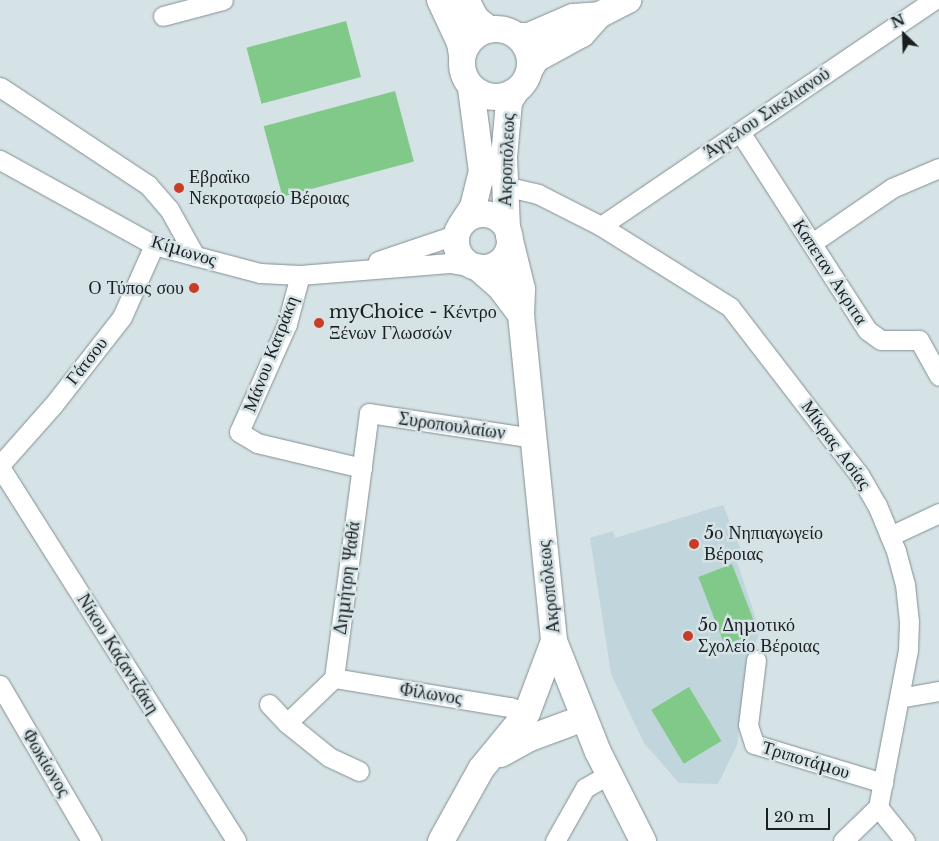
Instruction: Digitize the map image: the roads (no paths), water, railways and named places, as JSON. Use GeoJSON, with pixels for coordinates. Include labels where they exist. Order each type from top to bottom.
{"type":"FeatureCollection","features":[{"type":"Feature","properties":{"kind":"street"},"geometry":{"type":"LineString","coordinates":[[163,16],[223,0]]}},
{"type":"Feature","properties":{"kind":"street"},"geometry":{"type":"LineString","coordinates":[[440,0],[460,43],[462,73],[471,88],[492,98],[515,92],[527,78],[536,59],[582,34],[599,15],[628,0]]}},
{"type":"Feature","properties":{"kind":"street"},"geometry":{"type":"LineString","coordinates":[[466,0],[476,19],[489,29],[509,31],[525,38],[579,15],[599,15]]}},
{"type":"Feature","properties":{"kind":"street","name":"Άγγελου Σικελιανού"},"geometry":{"type":"LineString","coordinates":[[601,226],[933,0]]}},
{"type":"Feature","properties":{"kind":"street"},"geometry":{"type":"LineString","coordinates":[[462,56],[472,38],[489,29]]}},
{"type":"Feature","properties":{"kind":"street"},"geometry":{"type":"LineString","coordinates":[[518,36],[528,51],[530,69]]}},
{"type":"Feature","properties":{"kind":"street"},"geometry":{"type":"LineString","coordinates":[[0,106],[2,87],[148,185],[169,209],[195,256]]}},
{"type":"Feature","properties":{"kind":"street","name":"Ακροπόλεως"},"geometry":{"type":"LineString","coordinates":[[460,226],[473,207],[482,172],[471,88]]}},
{"type":"Feature","properties":{"kind":"street","name":"Ακροπόλεως"},"geometry":{"type":"LineString","coordinates":[[475,267],[494,266],[507,253],[508,232],[504,186],[508,108],[515,92]]}},
{"type":"Feature","properties":{"kind":"street","name":"Καπεταν Ακριτα"},"geometry":{"type":"LineString","coordinates":[[740,132],[867,330],[881,340],[919,340],[939,376]]}},
{"type":"Feature","properties":{"kind":"street","name":"Κίμωνος"},"geometry":{"type":"LineString","coordinates":[[0,160],[154,245],[260,273],[300,275],[356,269],[450,263],[475,267]]}},
{"type":"Feature","properties":{"kind":"street"},"geometry":{"type":"LineString","coordinates":[[812,243],[892,188],[939,168]]}},
{"type":"Feature","properties":{"kind":"street","name":"Μίκρας Ασίας"},"geometry":{"type":"LineString","coordinates":[[504,186],[538,194],[601,226],[713,293],[739,315],[860,476],[890,536],[905,584],[909,621],[908,650],[878,807]]}},
{"type":"Feature","properties":{"kind":"street","name":"Ακροπόλεως"},"geometry":{"type":"LineString","coordinates":[[460,226],[469,217],[486,214],[495,216],[508,232],[521,281],[521,314],[554,641],[579,708],[643,841]]}},
{"type":"Feature","properties":{"kind":"street"},"geometry":{"type":"LineString","coordinates":[[460,226],[456,247],[459,255],[500,287],[521,314]]}},
{"type":"Feature","properties":{"kind":"street","name":"Κίμωνος"},"geometry":{"type":"LineString","coordinates":[[356,269],[449,237],[460,226]]}},
{"type":"Feature","properties":{"kind":"street","name":"Γάτσου"},"geometry":{"type":"LineString","coordinates":[[0,466],[54,404],[122,317],[154,245]]}},
{"type":"Feature","properties":{"kind":"street","name":"Μάνου Κατράκη"},"geometry":{"type":"LineString","coordinates":[[300,275],[287,324],[239,432],[257,443],[362,468]]}},
{"type":"Feature","properties":{"kind":"street","name":"Συροπουλαίων"},"geometry":{"type":"LineString","coordinates":[[369,413],[535,438]]}},
{"type":"Feature","properties":{"kind":"street","name":"Δημήτρη Ψαθά"},"geometry":{"type":"LineString","coordinates":[[334,678],[369,413]]}},
{"type":"Feature","properties":{"kind":"street","name":"Νίκου Καζαντζάκη"},"geometry":{"type":"LineString","coordinates":[[0,466],[236,841]]}},
{"type":"Feature","properties":{"kind":"street"},"geometry":{"type":"LineString","coordinates":[[890,536],[939,513]]}},
{"type":"Feature","properties":{"kind":"street"},"geometry":{"type":"LineString","coordinates":[[441,841],[484,766],[527,713],[554,641]]}},
{"type":"Feature","properties":{"kind":"street","name":"Τριποτάμου"},"geometry":{"type":"LineString","coordinates":[[756,660],[748,725],[754,744],[883,782]]}},
{"type":"Feature","properties":{"kind":"street"},"geometry":{"type":"LineString","coordinates":[[287,723],[334,678]]}},
{"type":"Feature","properties":{"kind":"street","name":"Φίλωνος"},"geometry":{"type":"LineString","coordinates":[[334,678],[510,707],[527,713]]}},
{"type":"Feature","properties":{"kind":"street","name":"Φωκίωνος"},"geometry":{"type":"LineString","coordinates":[[0,685],[92,841]]}},
{"type":"Feature","properties":{"kind":"street"},"geometry":{"type":"LineString","coordinates":[[899,698],[939,691]]}},
{"type":"Feature","properties":{"kind":"street"},"geometry":{"type":"LineString","coordinates":[[269,704],[287,723],[329,757],[359,771]]}},
{"type":"Feature","properties":{"kind":"street"},"geometry":{"type":"LineString","coordinates":[[527,713],[579,708]]}},
{"type":"Feature","properties":{"kind":"street"},"geometry":{"type":"LineString","coordinates":[[484,766],[524,741],[557,729],[579,708]]}},
{"type":"Feature","properties":{"kind":"street"},"geometry":{"type":"LineString","coordinates":[[555,841],[586,788],[604,763],[576,734],[557,729]]}},
{"type":"Feature","properties":{"kind":"street"},"geometry":{"type":"LineString","coordinates":[[843,841],[878,807],[905,841]]}},
{"type":"Feature","properties":{"kind":"place","name":"Εβραϊκο Νεκροταφείο Βέροιας"},"geometry":{"type":"Point","coordinates":[179,188]}},
{"type":"Feature","properties":{"kind":"place","name":"Ο Τύπος σου"},"geometry":{"type":"Point","coordinates":[194,288]}},
{"type":"Feature","properties":{"kind":"place","name":"myChoice - Κέντρο Ξένων Γλωσσών"},"geometry":{"type":"Point","coordinates":[319,323]}},
{"type":"Feature","properties":{"kind":"place","name":"5ο Νηπιαγωγείο Βέροιας"},"geometry":{"type":"Point","coordinates":[694,544]}},
{"type":"Feature","properties":{"kind":"place","name":"5ο Δημοτικό Σχολείο Βέροιας"},"geometry":{"type":"Point","coordinates":[688,636]}}]}
